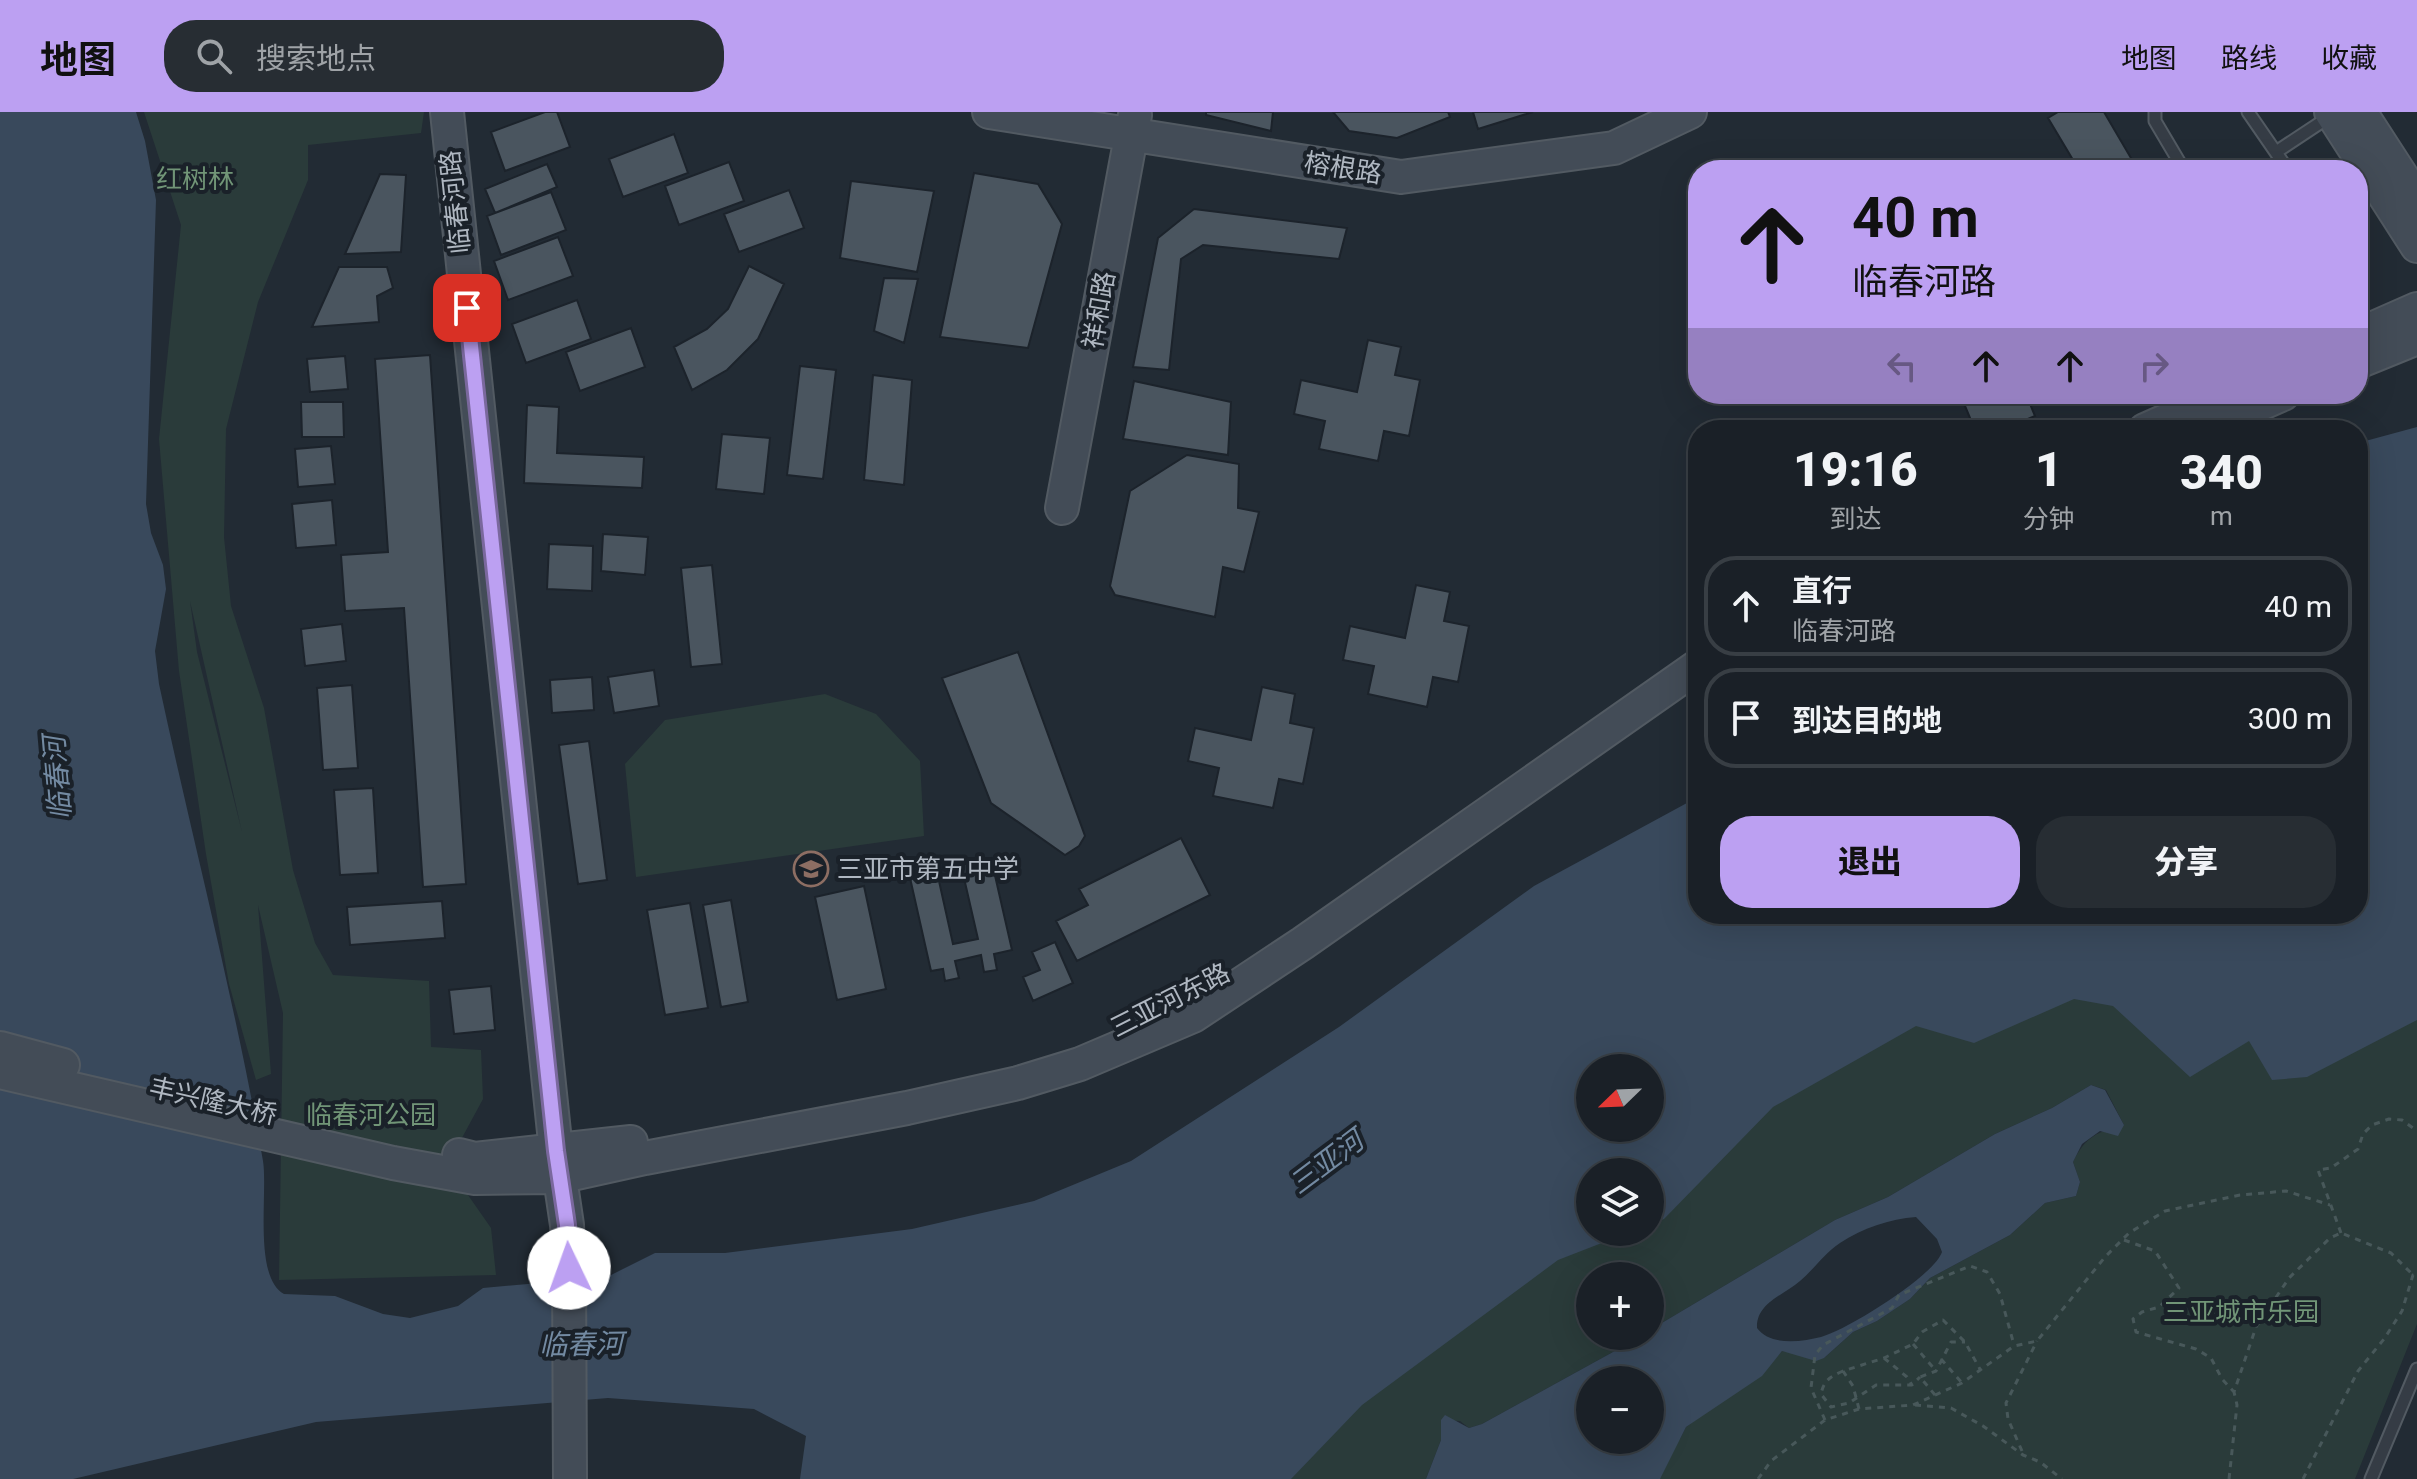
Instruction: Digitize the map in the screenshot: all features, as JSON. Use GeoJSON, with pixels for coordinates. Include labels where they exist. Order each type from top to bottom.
{"type":"FeatureCollection","features":[{"type":"Feature","properties":{"kind":"main road","name":"临春河路"},"geometry":{"type":"LineString","coordinates":[[447,112],[551,1169]]}},
{"type":"Feature","properties":{"kind":"main road","name":"榕根路"},"geometry":{"type":"LineString","coordinates":[[989,112],[1133,123],[1401,177],[1614,148],[1690,112]]}},
{"type":"Feature","properties":{"kind":"main road"},"geometry":{"type":"LineString","coordinates":[[2341,113],[2417,200]]}},
{"type":"Feature","properties":{"kind":"main road"},"geometry":{"type":"LineString","coordinates":[[2341,113],[2368,160]]}},
{"type":"Feature","properties":{"kind":"main road","name":"祥和路"},"geometry":{"type":"LineString","coordinates":[[1062,508],[1133,123]]}},
{"type":"Feature","properties":{"kind":"main road"},"geometry":{"type":"LineString","coordinates":[[2368,160],[2417,246]]}},
{"type":"Feature","properties":{"kind":"main road"},"geometry":{"type":"LineString","coordinates":[[2368,331],[2417,309]]}},
{"type":"Feature","properties":{"kind":"main road"},"geometry":{"type":"LineString","coordinates":[[2368,358],[2417,338]]}},
{"type":"Feature","properties":{"kind":"main road"},"geometry":{"type":"LineString","coordinates":[[2168,420],[2204,404]]}},
{"type":"Feature","properties":{"kind":"main road"},"geometry":{"type":"LineString","coordinates":[[2224,420],[2260,404]]}},
{"type":"Feature","properties":{"kind":"main road","name":"三亚河东路"},"geometry":{"type":"LineString","coordinates":[[551,1169],[642,1141],[929,1084],[1044,1055],[1141,1019],[1240,964],[1688,655]]}},
{"type":"Feature","properties":{"kind":"main road","name":"三亚河东路"},"geometry":{"type":"LineString","coordinates":[[551,1169],[659,1155],[907,1108],[1018,1083],[1080,1064],[1152,1035],[1193,1016],[1236,988],[1688,673]]}},
{"type":"Feature","properties":{"kind":"main road","name":"丰兴隆大桥"},"geometry":{"type":"LineString","coordinates":[[0,1048],[475,1168]]}},
{"type":"Feature","properties":{"kind":"main road","name":"丰兴隆大桥"},"geometry":{"type":"LineString","coordinates":[[0,1072],[364,1156],[475,1168]]}},
{"type":"Feature","properties":{"kind":"main road"},"geometry":{"type":"LineString","coordinates":[[475,1168],[551,1169],[567,1225],[560,1268],[561,1470]]}},
{"type":"Feature","properties":{"kind":"lane"},"geometry":{"type":"LineString","coordinates":[[2155,112],[2155,121],[2178,160]]}},
{"type":"Feature","properties":{"kind":"lane"},"geometry":{"type":"LineString","coordinates":[[2248,112],[2281,160]]}},
{"type":"Feature","properties":{"kind":"lane"},"geometry":{"type":"LineString","coordinates":[[2276,152],[2341,113]]}},
{"type":"Feature","properties":{"kind":"lane"},"geometry":{"type":"LineString","coordinates":[[2371,1479],[2417,1369]]}},
{"type":"Feature","properties":{"kind":"path"},"geometry":{"type":"LineString","coordinates":[[2341,1233],[2318,1170],[2331,1168],[2358,1149],[2363,1134],[2372,1125],[2389,1119],[2402,1120],[2417,1131]]}},
{"type":"Feature","properties":{"kind":"path"},"geometry":{"type":"LineString","coordinates":[[2023,1455],[2008,1419],[2006,1403],[2037,1341],[2082,1282],[2123,1240],[2165,1211],[2240,1195],[2286,1191],[2330,1205]]}},
{"type":"Feature","properties":{"kind":"path"},"geometry":{"type":"LineString","coordinates":[[2234,1392],[2256,1327],[2289,1278],[2330,1238],[2341,1233],[2391,1253],[2415,1274],[2402,1311],[2358,1371],[2303,1479]]}},
{"type":"Feature","properties":{"kind":"path"},"geometry":{"type":"LineString","coordinates":[[2123,1240],[2155,1251],[2179,1288],[2159,1307],[2142,1312],[2133,1319],[2136,1332],[2196,1349],[2211,1358],[2222,1379],[2234,1392],[2237,1405],[2229,1479]]}},
{"type":"Feature","properties":{"kind":"path"},"geometry":{"type":"LineString","coordinates":[[1825,1420],[1811,1388],[1815,1355],[1823,1345],[1892,1308],[1899,1295],[1970,1266],[1987,1272],[2000,1294],[2014,1346]]}},
{"type":"Feature","properties":{"kind":"path"},"geometry":{"type":"LineString","coordinates":[[1965,1342],[1951,1342],[1936,1371],[1920,1377],[1912,1385],[1876,1385],[1849,1403],[1831,1407],[1821,1394],[1825,1381],[1913,1344],[1922,1332],[1943,1320],[1965,1342],[1981,1372]]}},
{"type":"Feature","properties":{"kind":"path"},"geometry":{"type":"LineString","coordinates":[[1913,1405],[1981,1372],[2014,1346],[2037,1341]]}},
{"type":"Feature","properties":{"kind":"path"},"geometry":{"type":"LineString","coordinates":[[1913,1344],[1936,1371]]}},
{"type":"Feature","properties":{"kind":"path"},"geometry":{"type":"LineString","coordinates":[[1884,1358],[1912,1385]]}},
{"type":"Feature","properties":{"kind":"path"},"geometry":{"type":"LineString","coordinates":[[1941,1359],[1962,1383]]}},
{"type":"Feature","properties":{"kind":"path"},"geometry":{"type":"LineString","coordinates":[[1843,1371],[1853,1386],[1859,1409]]}},
{"type":"Feature","properties":{"kind":"path"},"geometry":{"type":"LineString","coordinates":[[1920,1377],[1935,1395]]}},
{"type":"Feature","properties":{"kind":"path"},"geometry":{"type":"LineString","coordinates":[[1758,1479],[1771,1461],[1825,1420],[1859,1409],[1913,1405],[1951,1408],[1983,1426],[2023,1455],[2040,1462],[2062,1479]]}},
{"type":"Feature","properties":{"kind":"green space","name":"临春河公园"},"geometry":{"type":"Polygon","coordinates":[[[144,112],[424,112],[421,133],[308,145],[308,180],[258,302],[226,429],[224,537],[231,606],[264,708],[293,870],[315,943],[333,975],[429,981],[431,1047],[481,1050],[483,1099],[437,1184],[461,1185],[491,1228],[496,1275],[279,1280],[283,1013],[258,905],[271,1074],[256,1080],[229,984],[179,671],[159,439],[181,225],[144,112]],[[190,601],[197,652],[242,832],[190,601]]]}},
{"type":"Feature","properties":{"kind":"green space"},"geometry":{"type":"Polygon","coordinates":[[[825,694],[876,714],[920,761],[924,836],[636,877],[625,764],[665,720],[825,694]]]}},
{"type":"Feature","properties":{"kind":"green space","name":"三亚城市乐园"},"geometry":{"type":"Polygon","coordinates":[[[2417,979],[2417,1324],[2355,1479],[1601,1479],[1650,1454],[1664,1454],[1664,1447],[1680,1439],[1686,1427],[1782,1351],[1824,1358],[1853,1332],[1877,1321],[1910,1299],[1930,1278],[2010,1235],[2045,1203],[2076,1196],[2080,1182],[2073,1162],[2078,1153],[2093,1136],[2124,1125],[2106,1090],[2091,1085],[2052,1108],[1995,1134],[1888,1197],[1835,1220],[1664,1322],[1664,1262],[1576,1262],[1576,1350],[1617,1350],[1587,1366],[1576,1366],[1576,1372],[1482,1424],[1469,1428],[1460,1421],[1441,1420],[1441,1440],[1426,1479],[1269,1479],[1357,1392],[1576,1244],[1664,1246],[1664,1196],[1741,1116],[1911,1017],[2068,992],[2250,1038],[2417,979]]]}},
{"type":"Feature","properties":{"kind":"water"},"geometry":{"type":"Polygon","coordinates":[[[0,112],[136,112],[156,200],[146,504],[151,533],[163,565],[166,589],[155,651],[159,684],[227,981],[263,1161],[268,1271],[274,1285],[284,1294],[335,1296],[383,1314],[410,1318],[458,1306],[483,1288],[607,1277],[655,1253],[725,1253],[912,1229],[1034,1201],[1131,1161],[1339,1027],[1534,886],[1688,802],[1688,924],[2368,924],[2368,440],[2417,427],[2417,1020],[2307,1077],[2272,1080],[2249,1041],[2190,1077],[2113,1006],[2074,999],[1974,1043],[1916,1026],[1773,1107],[1664,1219],[1664,1158],[1576,1158],[1576,1246],[1594,1246],[1558,1260],[1362,1405],[1291,1479],[800,1479],[806,1436],[754,1409],[608,1398],[316,1422],[73,1479],[0,1479],[0,112]]]}},
{"type":"Feature","properties":{"kind":"water"},"geometry":{"type":"Polygon","coordinates":[[[2091,1085],[2105,1090],[2124,1125],[2118,1136],[2100,1131],[2082,1144],[2073,1162],[2080,1182],[2076,1196],[2045,1203],[2010,1235],[1930,1278],[1910,1299],[1877,1321],[1853,1332],[1824,1358],[1816,1361],[1782,1351],[1762,1376],[1686,1427],[1660,1479],[1426,1479],[1441,1440],[1441,1420],[1445,1415],[1469,1428],[1482,1424],[1576,1372],[1576,1454],[1664,1454],[1664,1366],[1587,1366],[1617,1350],[1664,1350],[1664,1322],[1835,1220],[1888,1197],[1995,1134],[2052,1108],[2091,1085]],[[1916,1217],[1876,1225],[1858,1233],[1829,1251],[1800,1281],[1772,1300],[1761,1312],[1757,1328],[1770,1338],[1795,1341],[1821,1337],[1850,1324],[1907,1288],[1936,1262],[1942,1252],[1937,1239],[1916,1217]]]}},
{"type":"Feature","properties":{"kind":"building"},"geometry":{"type":"Polygon","coordinates":[[[545,112],[557,112],[570,147],[505,171],[491,132],[545,112]]]}},
{"type":"Feature","properties":{"kind":"building"},"geometry":{"type":"Polygon","coordinates":[[[1206,112],[1273,112],[1271,131],[1206,115],[1206,112]]]}},
{"type":"Feature","properties":{"kind":"building"},"geometry":{"type":"Polygon","coordinates":[[[1333,112],[1448,112],[1450,117],[1397,138],[1349,131],[1333,112]]]}},
{"type":"Feature","properties":{"kind":"building"},"geometry":{"type":"Polygon","coordinates":[[[1473,112],[1533,112],[1478,129],[1473,112]]]}},
{"type":"Feature","properties":{"kind":"building"},"geometry":{"type":"Polygon","coordinates":[[[2058,112],[2104,112],[2132,160],[2073,160],[2048,118],[2058,112]]]}},
{"type":"Feature","properties":{"kind":"building"},"geometry":{"type":"Polygon","coordinates":[[[674,134],[688,173],[623,197],[609,159],[674,134]]]}},
{"type":"Feature","properties":{"kind":"building"},"geometry":{"type":"Polygon","coordinates":[[[729,162],[744,201],[679,225],[665,186],[729,162]]]}},
{"type":"Feature","properties":{"kind":"building"},"geometry":{"type":"Polygon","coordinates":[[[547,164],[557,187],[495,213],[485,189],[547,164]]]}},
{"type":"Feature","properties":{"kind":"building"},"geometry":{"type":"Polygon","coordinates":[[[974,173],[1038,184],[1062,224],[1028,348],[940,337],[974,173]]]}},
{"type":"Feature","properties":{"kind":"building"},"geometry":{"type":"Polygon","coordinates":[[[380,174],[406,175],[401,252],[345,254],[380,174]]]}},
{"type":"Feature","properties":{"kind":"building"},"geometry":{"type":"Polygon","coordinates":[[[851,181],[934,191],[917,272],[840,258],[851,181]]]}},
{"type":"Feature","properties":{"kind":"building"},"geometry":{"type":"Polygon","coordinates":[[[789,190],[804,228],[739,252],[724,214],[789,190]]]}},
{"type":"Feature","properties":{"kind":"building"},"geometry":{"type":"Polygon","coordinates":[[[551,192],[566,230],[501,255],[487,216],[551,192]]]}},
{"type":"Feature","properties":{"kind":"building"},"geometry":{"type":"Polygon","coordinates":[[[1194,209],[1347,228],[1339,259],[1203,245],[1181,259],[1169,370],[1133,367],[1158,238],[1194,209]]]}},
{"type":"Feature","properties":{"kind":"building"},"geometry":{"type":"Polygon","coordinates":[[[558,237],[573,276],[508,300],[494,261],[558,237]]]}},
{"type":"Feature","properties":{"kind":"building"},"geometry":{"type":"Polygon","coordinates":[[[749,266],[784,284],[758,339],[727,370],[692,390],[674,347],[707,329],[728,309],[749,266]]]}},
{"type":"Feature","properties":{"kind":"building"},"geometry":{"type":"Polygon","coordinates":[[[339,267],[387,267],[393,288],[377,296],[379,322],[312,327],[339,267]]]}},
{"type":"Feature","properties":{"kind":"building"},"geometry":{"type":"Polygon","coordinates":[[[884,278],[918,279],[904,343],[874,331],[884,278]]]}},
{"type":"Feature","properties":{"kind":"building"},"geometry":{"type":"Polygon","coordinates":[[[577,300],[591,339],[526,363],[512,324],[577,300]]]}},
{"type":"Feature","properties":{"kind":"building"},"geometry":{"type":"Polygon","coordinates":[[[631,328],[645,367],[580,391],[566,352],[631,328]]]}},
{"type":"Feature","properties":{"kind":"building"},"geometry":{"type":"Polygon","coordinates":[[[1368,340],[1401,347],[1395,375],[1420,380],[1409,436],[1384,431],[1378,461],[1319,449],[1325,421],[1294,414],[1301,380],[1357,392],[1368,340]]]}},
{"type":"Feature","properties":{"kind":"building"},"geometry":{"type":"Polygon","coordinates":[[[430,355],[466,884],[423,887],[404,608],[345,611],[341,555],[388,552],[375,359],[430,355]]]}},
{"type":"Feature","properties":{"kind":"building"},"geometry":{"type":"Polygon","coordinates":[[[345,356],[348,389],[310,392],[307,359],[345,356]]]}},
{"type":"Feature","properties":{"kind":"building"},"geometry":{"type":"Polygon","coordinates":[[[800,366],[836,370],[823,479],[787,475],[800,366]]]}},
{"type":"Feature","properties":{"kind":"building"},"geometry":{"type":"Polygon","coordinates":[[[873,375],[912,380],[904,485],[864,480],[873,375]]]}},
{"type":"Feature","properties":{"kind":"building"},"geometry":{"type":"Polygon","coordinates":[[[1134,381],[1231,402],[1228,455],[1123,439],[1134,381]]]}},
{"type":"Feature","properties":{"kind":"building"},"geometry":{"type":"Polygon","coordinates":[[[301,402],[343,402],[344,437],[302,437],[301,402]]]}},
{"type":"Feature","properties":{"kind":"building"},"geometry":{"type":"Polygon","coordinates":[[[1964,404],[2030,404],[2035,416],[2026,420],[1971,420],[1964,404]]]}},
{"type":"Feature","properties":{"kind":"building"},"geometry":{"type":"Polygon","coordinates":[[[527,405],[559,407],[557,453],[644,457],[642,488],[524,483],[527,405]]]}},
{"type":"Feature","properties":{"kind":"building"},"geometry":{"type":"Polygon","coordinates":[[[722,434],[770,438],[764,494],[716,489],[722,434]]]}},
{"type":"Feature","properties":{"kind":"building"},"geometry":{"type":"Polygon","coordinates":[[[331,446],[335,484],[298,487],[295,449],[331,446]]]}},
{"type":"Feature","properties":{"kind":"building"},"geometry":{"type":"Polygon","coordinates":[[[1187,455],[1239,464],[1238,508],[1259,512],[1244,572],[1223,567],[1215,617],[1115,595],[1110,586],[1130,491],[1187,455]]]}},
{"type":"Feature","properties":{"kind":"building"},"geometry":{"type":"Polygon","coordinates":[[[332,500],[336,545],[296,548],[292,504],[332,500]]]}},
{"type":"Feature","properties":{"kind":"building"},"geometry":{"type":"Polygon","coordinates":[[[603,534],[648,537],[645,575],[601,571],[603,534]]]}},
{"type":"Feature","properties":{"kind":"building"},"geometry":{"type":"Polygon","coordinates":[[[549,544],[593,546],[592,591],[547,589],[549,544]]]}},
{"type":"Feature","properties":{"kind":"building"},"geometry":{"type":"Polygon","coordinates":[[[712,565],[722,664],[691,667],[681,568],[712,565]]]}},
{"type":"Feature","properties":{"kind":"building"},"geometry":{"type":"Polygon","coordinates":[[[1416,585],[1450,592],[1444,621],[1469,626],[1458,682],[1433,677],[1427,707],[1368,694],[1374,666],[1343,660],[1350,626],[1405,638],[1416,585]]]}},
{"type":"Feature","properties":{"kind":"building"},"geometry":{"type":"Polygon","coordinates":[[[342,624],[346,661],[305,666],[301,629],[342,624]]]}},
{"type":"Feature","properties":{"kind":"building"},"geometry":{"type":"Polygon","coordinates":[[[1018,652],[1085,836],[1079,846],[1065,855],[991,803],[942,678],[1018,652]]]}},
{"type":"Feature","properties":{"kind":"building"},"geometry":{"type":"Polygon","coordinates":[[[654,670],[659,706],[614,713],[608,677],[654,670]]]}},
{"type":"Feature","properties":{"kind":"building"},"geometry":{"type":"Polygon","coordinates":[[[592,677],[594,710],[552,713],[550,680],[592,677]]]}},
{"type":"Feature","properties":{"kind":"building"},"geometry":{"type":"Polygon","coordinates":[[[352,685],[358,768],[323,770],[317,688],[352,685]]]}},
{"type":"Feature","properties":{"kind":"building"},"geometry":{"type":"Polygon","coordinates":[[[1262,687],[1295,694],[1290,723],[1314,728],[1303,784],[1279,779],[1273,808],[1213,796],[1219,768],[1188,761],[1195,728],[1251,740],[1262,687]]]}},
{"type":"Feature","properties":{"kind":"building"},"geometry":{"type":"Polygon","coordinates":[[[589,741],[607,880],[578,884],[559,745],[589,741]]]}},
{"type":"Feature","properties":{"kind":"building"},"geometry":{"type":"Polygon","coordinates":[[[373,788],[378,873],[340,875],[334,790],[373,788]]]}},
{"type":"Feature","properties":{"kind":"building"},"geometry":{"type":"Polygon","coordinates":[[[1181,838],[1210,895],[1077,961],[1056,921],[1088,905],[1079,889],[1181,838]]]}},
{"type":"Feature","properties":{"kind":"building"},"geometry":{"type":"Polygon","coordinates":[[[991,858],[1012,950],[994,954],[997,970],[984,972],[981,955],[955,961],[959,978],[945,981],[943,969],[931,971],[908,869],[935,863],[953,944],[978,939],[961,865],[991,858]]]}},
{"type":"Feature","properties":{"kind":"building"},"geometry":{"type":"Polygon","coordinates":[[[864,886],[886,989],[837,1000],[815,897],[864,886]]]}},
{"type":"Feature","properties":{"kind":"building"},"geometry":{"type":"Polygon","coordinates":[[[731,900],[748,1002],[721,1007],[703,905],[731,900]]]}},
{"type":"Feature","properties":{"kind":"building"},"geometry":{"type":"Polygon","coordinates":[[[442,901],[445,938],[350,945],[347,907],[442,901]]]}},
{"type":"Feature","properties":{"kind":"building"},"geometry":{"type":"Polygon","coordinates":[[[690,903],[708,1008],[665,1015],[647,910],[690,903]]]}},
{"type":"Feature","properties":{"kind":"building"},"geometry":{"type":"Polygon","coordinates":[[[1055,942],[1073,983],[1033,1001],[1023,977],[1040,970],[1032,952],[1055,942]]]}},
{"type":"Feature","properties":{"kind":"building"},"geometry":{"type":"Polygon","coordinates":[[[491,986],[495,1030],[454,1034],[449,990],[491,986]]]}},
{"type":"Feature","properties":{"kind":"place","name":"三亚市第五中学"},"geometry":{"type":"Point","coordinates":[811,869]}},
{"type":"Feature","properties":{"kind":"route"},"geometry":{"type":"LineString","coordinates":[[467,308],[556,1151],[567,1225],[569,1268]]}},
{"type":"Feature","properties":{"kind":"park label","name":"红树林"},"geometry":{"type":"Point","coordinates":[195,179]}},
{"type":"Feature","properties":{"kind":"water label","name":"临春河"},"geometry":{"type":"Point","coordinates":[57,778]}},
{"type":"Feature","properties":{"kind":"water label","name":"三亚河"},"geometry":{"type":"Point","coordinates":[1326,1162]}},
{"type":"Feature","properties":{"kind":"water label","name":"临春河"},"geometry":{"type":"Point","coordinates":[581,1344]}}]}
